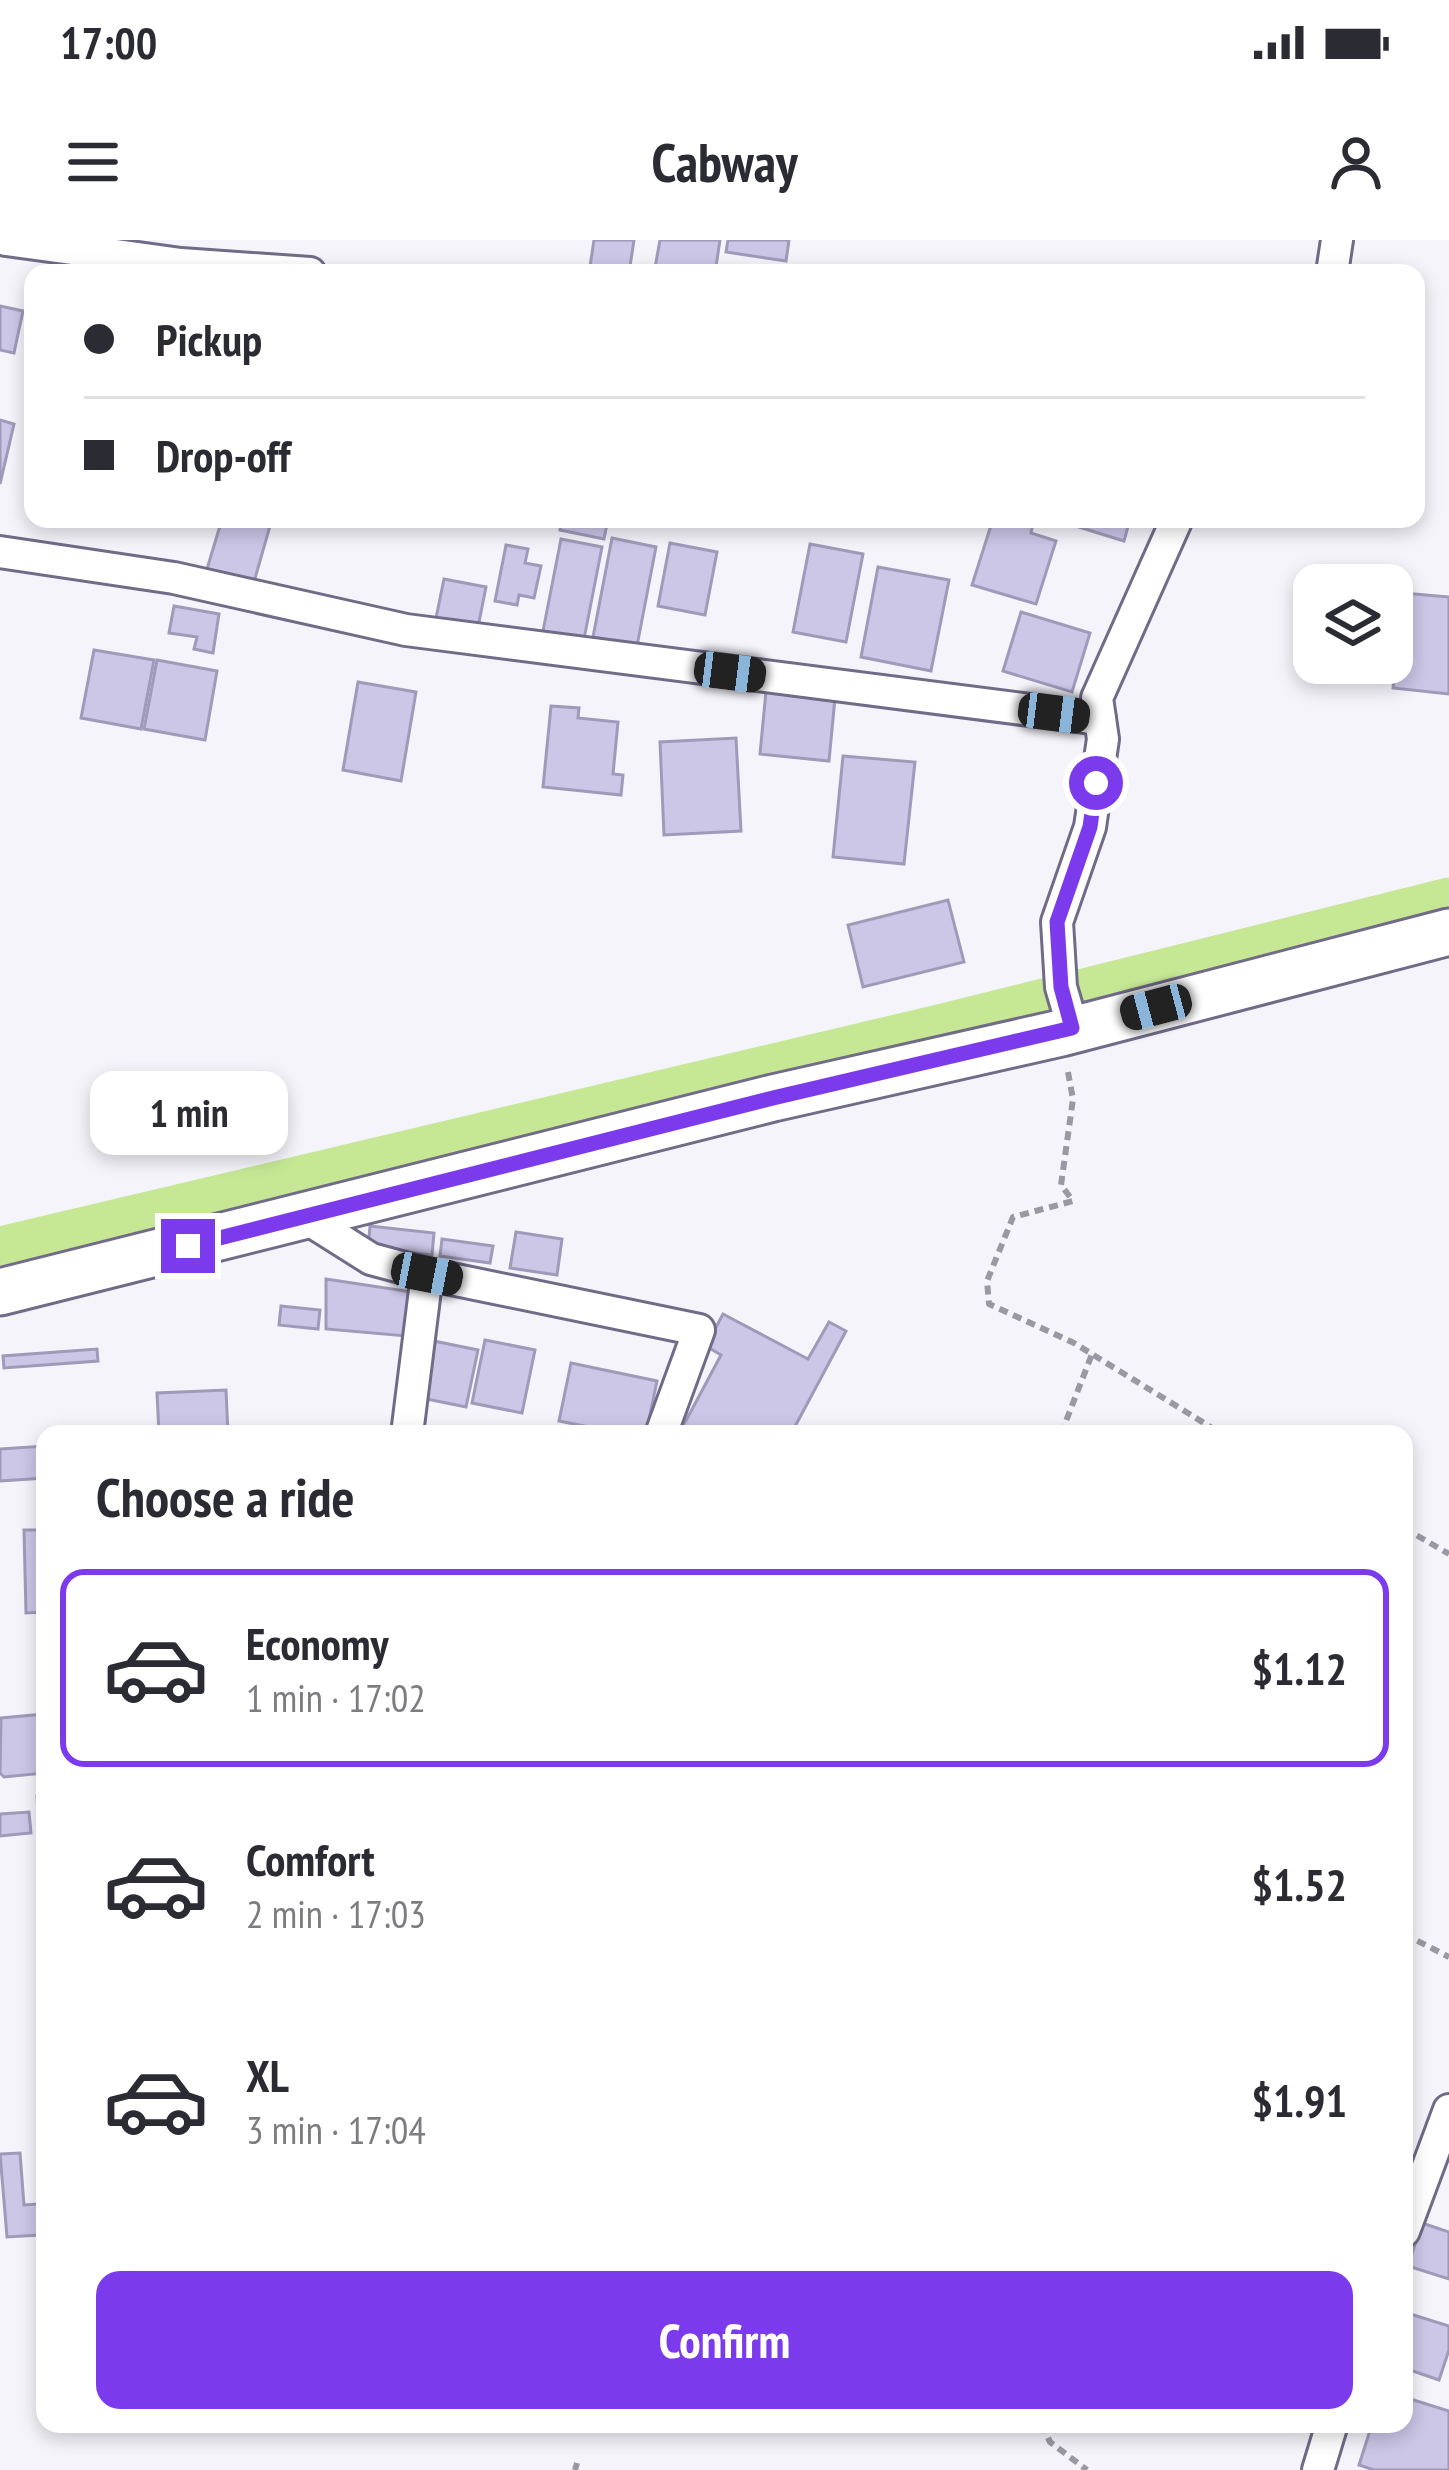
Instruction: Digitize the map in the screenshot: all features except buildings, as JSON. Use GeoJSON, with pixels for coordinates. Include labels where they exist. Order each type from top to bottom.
{"type":"FeatureCollection","features":[{"type":"Feature","properties":{"kind":"street"},"geometry":{"type":"LineString","coordinates":[[6,240],[181,264]]}},
{"type":"Feature","properties":{"kind":"street"},"geometry":{"type":"LineString","coordinates":[[1066,1015],[1057,922],[1090,827],[1103,739],[1096,698],[1173,528]]}},
{"type":"Feature","properties":{"kind":"street"},"geometry":{"type":"LineString","coordinates":[[0,552],[174,578],[406,630],[1100,719]]}},
{"type":"Feature","properties":{"kind":"street"},"geometry":{"type":"LineString","coordinates":[[0,1292],[773,1098],[1066,1015],[1449,932]]}},
{"type":"Feature","properties":{"kind":"street"},"geometry":{"type":"LineString","coordinates":[[306,1218],[371,1258],[427,1274],[699,1330],[665,1425]]}},
{"type":"Feature","properties":{"kind":"street"},"geometry":{"type":"LineString","coordinates":[[407,1425],[427,1274]]}},
{"type":"Feature","properties":{"kind":"street"},"geometry":{"type":"LineString","coordinates":[[1413,2207],[1449,2110]]}},
{"type":"Feature","properties":{"kind":"street"},"geometry":{"type":"LineString","coordinates":[[1318,2470],[1329,2433]]}},
{"type":"Feature","properties":{"kind":"path"},"geometry":{"type":"LineString","coordinates":[[1066,1015],[1072,1099],[1061,1185],[1072,1202],[1013,1217],[987,1281],[989,1304],[1092,1354],[1207,1425]]}},
{"type":"Feature","properties":{"kind":"path"},"geometry":{"type":"LineString","coordinates":[[1064,1425],[1092,1354]]}},
{"type":"Feature","properties":{"kind":"path"},"geometry":{"type":"LineString","coordinates":[[1200,1425],[1201,1421]]}},
{"type":"Feature","properties":{"kind":"path"},"geometry":{"type":"LineString","coordinates":[[1413,1533],[1449,1554]]}},
{"type":"Feature","properties":{"kind":"path"},"geometry":{"type":"LineString","coordinates":[[1413,1939],[1449,1957]]}},
{"type":"Feature","properties":{"kind":"path"},"geometry":{"type":"LineString","coordinates":[[1046,2433],[1050,2442],[1087,2470]]}},
{"type":"Feature","properties":{"kind":"waterway"},"geometry":{"type":"LineString","coordinates":[[0,1246],[943,1023],[1449,897]]}},
{"type":"Feature","properties":{"kind":"route"},"geometry":{"type":"LineString","coordinates":[[188,1246],[773,1098],[1072,1028],[1061,987],[1057,922],[1090,827],[1096,783]]}}]}
